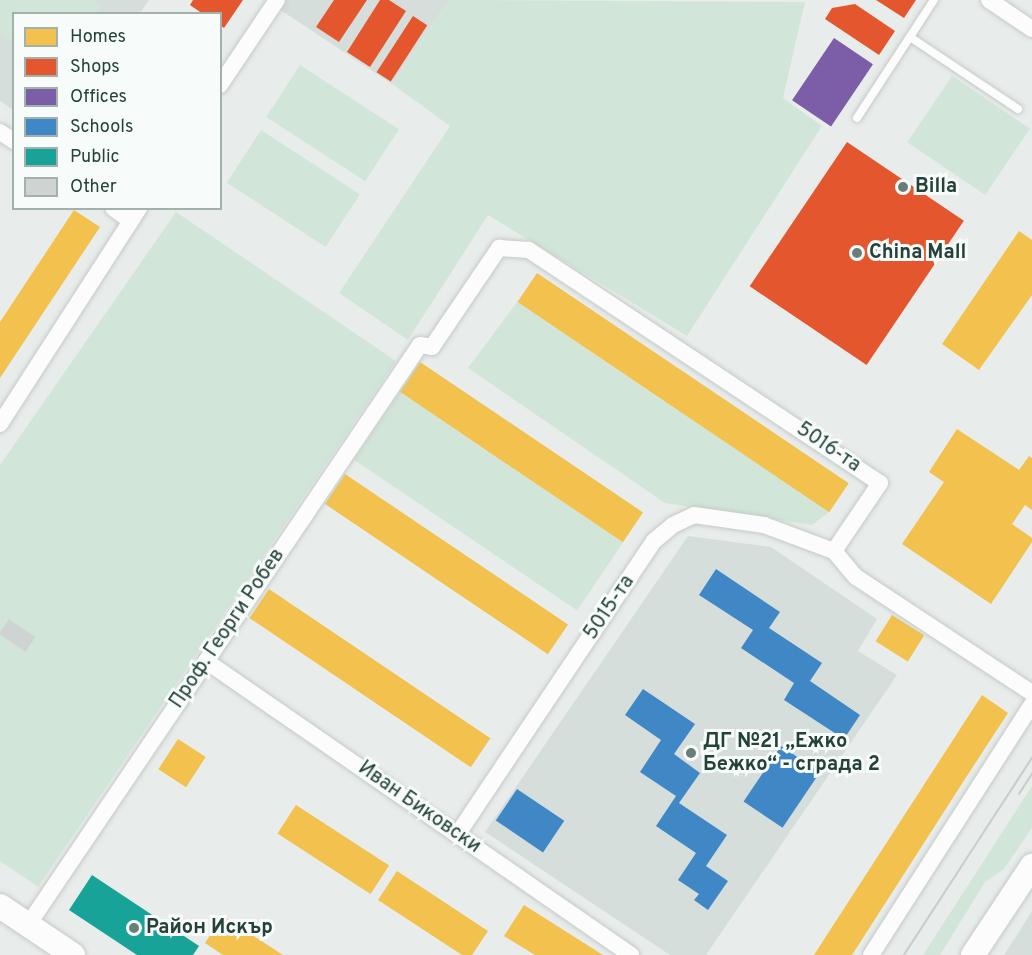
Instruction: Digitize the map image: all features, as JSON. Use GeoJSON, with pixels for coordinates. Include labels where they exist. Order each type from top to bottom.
{"type":"FeatureCollection","features":[{"type":"Feature","properties":{"kind":"main road"},"geometry":{"type":"LineString","coordinates":[[973,955],[1032,866]]}},
{"type":"Feature","properties":{"kind":"main road"},"geometry":{"type":"LineString","coordinates":[[0,906],[73,955]]}},
{"type":"Feature","properties":{"kind":"street"},"geometry":{"type":"LineString","coordinates":[[222,82],[277,0]]}},
{"type":"Feature","properties":{"kind":"street"},"geometry":{"type":"LineString","coordinates":[[989,0],[1032,29]]}},
{"type":"Feature","properties":{"kind":"street"},"geometry":{"type":"LineString","coordinates":[[0,424],[135,215],[119,210]]}},
{"type":"Feature","properties":{"kind":"street","name":"Проф. Георги Робев"},"geometry":{"type":"LineString","coordinates":[[28,925],[420,345],[432,347],[499,248]]}},
{"type":"Feature","properties":{"kind":"street","name":"5016-та"},"geometry":{"type":"LineString","coordinates":[[499,248],[529,250],[880,483],[834,551]]}},
{"type":"Feature","properties":{"kind":"street","name":"5015-та"},"geometry":{"type":"LineString","coordinates":[[457,835],[654,541],[673,525],[694,515],[764,525],[834,551]]}},
{"type":"Feature","properties":{"kind":"street"},"geometry":{"type":"LineString","coordinates":[[834,551],[856,577],[1032,693]]}},
{"type":"Feature","properties":{"kind":"street","name":"Иван Биковски"},"geometry":{"type":"LineString","coordinates":[[206,661],[631,955]]}},
{"type":"Feature","properties":{"kind":"street"},"geometry":{"type":"LineString","coordinates":[[871,955],[1032,704]]}},
{"type":"Feature","properties":{"kind":"lane"},"geometry":{"type":"LineString","coordinates":[[857,118],[934,0]]}},
{"type":"Feature","properties":{"kind":"lane"},"geometry":{"type":"LineString","coordinates":[[910,37],[1018,109]]}},
{"type":"Feature","properties":{"kind":"shaded area"},"geometry":{"type":"Polygon","coordinates":[[[0,0],[149,0],[141,12],[12,12],[12,109],[0,101],[0,0]]]}},
{"type":"Feature","properties":{"kind":"shaded area"},"geometry":{"type":"Polygon","coordinates":[[[277,0],[449,0],[392,84],[273,5],[277,0]]]}},
{"type":"Feature","properties":{"kind":"shaded area","name":"ДГ №21 „Ежко Бежко“ - сграда 2"},"geometry":{"type":"Polygon","coordinates":[[[688,536],[771,547],[877,619],[858,651],[897,675],[706,955],[670,955],[485,832],[688,536]]]}},
{"type":"Feature","properties":{"kind":"shaded area"},"geometry":{"type":"Polygon","coordinates":[[[1032,911],[1032,955],[1004,955],[1032,911]]]}},
{"type":"Feature","properties":{"kind":"green space"},"geometry":{"type":"Polygon","coordinates":[[[0,0],[93,0],[102,5],[97,12],[12,12],[12,42],[0,34],[0,0]]]}},
{"type":"Feature","properties":{"kind":"green space"},"geometry":{"type":"Polygon","coordinates":[[[449,0],[805,2],[783,98],[822,126],[687,336],[488,215],[408,340],[339,293],[450,126],[392,84],[449,0]]]}},
{"type":"Feature","properties":{"kind":"green space"},"geometry":{"type":"Polygon","coordinates":[[[300,65],[399,129],[365,181],[266,117],[300,65]]]}},
{"type":"Feature","properties":{"kind":"green space"},"geometry":{"type":"Polygon","coordinates":[[[952,76],[1030,129],[985,195],[907,142],[952,76]]]}},
{"type":"Feature","properties":{"kind":"green space"},"geometry":{"type":"Polygon","coordinates":[[[261,130],[360,194],[326,247],[227,183],[261,130]]]}},
{"type":"Feature","properties":{"kind":"green space"},"geometry":{"type":"Polygon","coordinates":[[[176,212],[396,361],[38,887],[0,861],[0,465],[176,212]]]}},
{"type":"Feature","properties":{"kind":"green space"},"geometry":{"type":"Polygon","coordinates":[[[517,302],[829,512],[812,525],[665,503],[468,368],[517,302]]]}},
{"type":"Feature","properties":{"kind":"green space"},"geometry":{"type":"Polygon","coordinates":[[[400,392],[623,542],[577,610],[354,460],[400,392]]]}},
{"type":"Feature","properties":{"kind":"green space"},"geometry":{"type":"Polygon","coordinates":[[[1032,786],[1032,828],[1004,869],[985,882],[940,955],[923,955],[1032,786]]]}},
{"type":"Feature","properties":{"kind":"building: Homes"},"geometry":{"type":"Polygon","coordinates":[[[74,210],[100,227],[0,378],[0,322],[74,210]]]}},
{"type":"Feature","properties":{"kind":"building: Homes"},"geometry":{"type":"Polygon","coordinates":[[[1019,231],[1032,240],[1032,295],[979,370],[942,344],[1019,231]]]}},
{"type":"Feature","properties":{"kind":"building: Homes"},"geometry":{"type":"Polygon","coordinates":[[[537,273],[849,483],[829,512],[517,302],[537,273]]]}},
{"type":"Feature","properties":{"kind":"building: Homes"},"geometry":{"type":"Polygon","coordinates":[[[420,362],[643,512],[623,542],[400,392],[420,362]]]}},
{"type":"Feature","properties":{"kind":"building: Homes"},"geometry":{"type":"Polygon","coordinates":[[[957,429],[1019,470],[1029,456],[1032,458],[1032,510],[1025,505],[1012,524],[1032,538],[1032,542],[991,604],[902,544],[944,482],[929,472],[957,429]]]}},
{"type":"Feature","properties":{"kind":"building: Homes"},"geometry":{"type":"Polygon","coordinates":[[[345,474],[568,624],[548,654],[325,504],[345,474]]]}},
{"type":"Feature","properties":{"kind":"building: Homes"},"geometry":{"type":"Polygon","coordinates":[[[269,589],[490,738],[471,767],[249,618],[269,589]]]}},
{"type":"Feature","properties":{"kind":"building: Homes"},"geometry":{"type":"Polygon","coordinates":[[[892,615],[924,635],[908,661],[876,641],[892,615]]]}},
{"type":"Feature","properties":{"kind":"building: Homes"},"geometry":{"type":"Polygon","coordinates":[[[982,695],[1008,713],[852,955],[814,955],[982,695]]]}},
{"type":"Feature","properties":{"kind":"building: Homes"},"geometry":{"type":"Polygon","coordinates":[[[178,739],[206,757],[186,787],[158,769],[178,739]]]}},
{"type":"Feature","properties":{"kind":"building: Homes"},"geometry":{"type":"Polygon","coordinates":[[[296,805],[389,865],[371,894],[277,834],[296,805]]]}},
{"type":"Feature","properties":{"kind":"building: Homes"},"geometry":{"type":"Polygon","coordinates":[[[397,871],[488,931],[472,955],[462,955],[378,900],[397,871]]]}},
{"type":"Feature","properties":{"kind":"building: Homes"},"geometry":{"type":"Polygon","coordinates":[[[524,905],[603,955],[535,955],[504,936],[524,905]]]}},
{"type":"Feature","properties":{"kind":"building: Homes"},"geometry":{"type":"Polygon","coordinates":[[[223,916],[283,955],[223,955],[205,943],[223,916]]]}},
{"type":"Feature","properties":{"kind":"building: Shops"},"geometry":{"type":"Polygon","coordinates":[[[193,0],[243,0],[224,28],[222,12],[200,12],[190,5],[193,0]]]}},
{"type":"Feature","properties":{"kind":"building: Shops"},"geometry":{"type":"Polygon","coordinates":[[[334,0],[367,0],[339,42],[316,27],[334,0]]]}},
{"type":"Feature","properties":{"kind":"building: Shops"},"geometry":{"type":"Polygon","coordinates":[[[380,0],[389,0],[406,11],[370,67],[347,52],[380,0]]]}},
{"type":"Feature","properties":{"kind":"building: Shops"},"geometry":{"type":"Polygon","coordinates":[[[876,0],[916,0],[904,18],[876,0]]]}},
{"type":"Feature","properties":{"kind":"building: Shops"},"geometry":{"type":"Polygon","coordinates":[[[855,4],[895,31],[879,55],[825,19],[832,8],[855,4]]]}},
{"type":"Feature","properties":{"kind":"building: Shops"},"geometry":{"type":"Polygon","coordinates":[[[413,16],[427,25],[391,81],[377,72],[413,16]]]}},
{"type":"Feature","properties":{"kind":"building: Shops","name":"China Mall"},"geometry":{"type":"Polygon","coordinates":[[[847,142],[964,221],[867,365],[750,286],[847,142]]]}},
{"type":"Feature","properties":{"kind":"building: Offices"},"geometry":{"type":"Polygon","coordinates":[[[834,38],[873,64],[831,126],[792,100],[834,38]]]}},
{"type":"Feature","properties":{"kind":"building: Schools"},"geometry":{"type":"Polygon","coordinates":[[[716,569],[780,612],[769,628],[822,663],[810,681],[860,715],[844,739],[784,700],[794,683],[741,648],[753,630],[699,595],[716,569]]]}},
{"type":"Feature","properties":{"kind":"building: Schools"},"geometry":{"type":"Polygon","coordinates":[[[643,689],[695,724],[674,754],[700,773],[679,803],[727,835],[706,866],[728,881],[708,910],[694,900],[699,894],[678,880],[696,853],[656,826],[676,796],[640,772],[661,740],[625,715],[643,689]]]}},
{"type":"Feature","properties":{"kind":"building: Schools"},"geometry":{"type":"Polygon","coordinates":[[[781,746],[820,772],[782,828],[744,802],[781,746]]]}},
{"type":"Feature","properties":{"kind":"building: Schools"},"geometry":{"type":"Polygon","coordinates":[[[517,789],[564,821],[543,852],[496,821],[517,789]]]}},
{"type":"Feature","properties":{"kind":"building: Public","name":"Район Искър"},"geometry":{"type":"Polygon","coordinates":[[[92,875],[199,946],[193,955],[137,955],[69,910],[92,875]]]}},
{"type":"Feature","properties":{"kind":"building: Other"},"geometry":{"type":"Polygon","coordinates":[[[9,619],[36,637],[25,652],[0,635],[9,619]]]}},
{"type":"Feature","properties":{"kind":"tram line"},"geometry":{"type":"LineString","coordinates":[[904,955],[1032,758]]}},
{"type":"Feature","properties":{"kind":"tram line"},"geometry":{"type":"LineString","coordinates":[[1019,794],[1032,774]]}},
{"type":"Feature","properties":{"kind":"place","name":"Billa"},"geometry":{"type":"Point","coordinates":[903,187]}},
{"type":"Feature","properties":{"kind":"place","name":"China Mall"},"geometry":{"type":"Point","coordinates":[857,253]}},
{"type":"Feature","properties":{"kind":"place","name":"ДГ №21 „Ежко Бежко“ - сграда 2"},"geometry":{"type":"Point","coordinates":[691,753]}},
{"type":"Feature","properties":{"kind":"place","name":"Район Искър"},"geometry":{"type":"Point","coordinates":[134,928]}}]}
